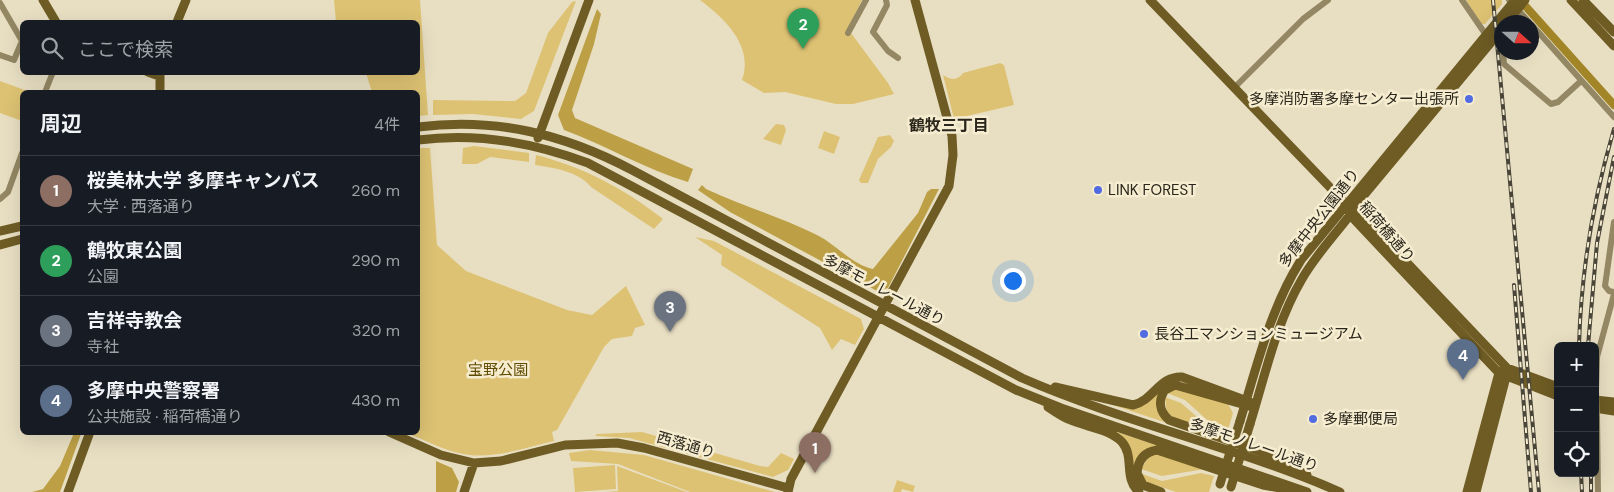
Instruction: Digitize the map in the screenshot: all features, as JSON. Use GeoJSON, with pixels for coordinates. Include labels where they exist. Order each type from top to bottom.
{"type":"FeatureCollection","features":[{"type":"Feature","properties":{"kind":"street"},"geometry":{"type":"LineString","coordinates":[[43,0],[55,20]]}},
{"type":"Feature","properties":{"kind":"street"},"geometry":{"type":"LineString","coordinates":[[178,20],[186,0]]}},
{"type":"Feature","properties":{"kind":"street"},"geometry":{"type":"LineString","coordinates":[[535,145],[589,0]]}},
{"type":"Feature","properties":{"kind":"street"},"geometry":{"type":"LineString","coordinates":[[848,32],[866,0]]}},
{"type":"Feature","properties":{"kind":"street"},"geometry":{"type":"LineString","coordinates":[[886,0],[887,5],[874,32],[888,51],[898,58]]}},
{"type":"Feature","properties":{"kind":"street","name":"西落通り"},"geometry":{"type":"LineString","coordinates":[[396,435],[441,455],[474,463],[501,461],[565,445],[617,443],[644,448],[788,490],[942,203],[952,173],[952,136],[915,0]]}},
{"type":"Feature","properties":{"kind":"street","name":"稲荷橋通り"},"geometry":{"type":"LineString","coordinates":[[1150,0],[1505,372],[1554,394]]}},
{"type":"Feature","properties":{"kind":"street"},"geometry":{"type":"LineString","coordinates":[[1235,87],[1303,20],[1328,0]]}},
{"type":"Feature","properties":{"kind":"street"},"geometry":{"type":"LineString","coordinates":[[1462,0],[1486,35]]}},
{"type":"Feature","properties":{"kind":"street"},"geometry":{"type":"LineString","coordinates":[[1571,0],[1614,46]]}},
{"type":"Feature","properties":{"kind":"street"},"geometry":{"type":"LineString","coordinates":[[1583,0],[1614,32]]}},
{"type":"Feature","properties":{"kind":"street"},"geometry":{"type":"LineString","coordinates":[[0,3],[20,38]]}},
{"type":"Feature","properties":{"kind":"street"},"geometry":{"type":"LineString","coordinates":[[1510,15],[1516,3]]}},
{"type":"Feature","properties":{"kind":"street"},"geometry":{"type":"LineString","coordinates":[[1516,3],[1524,15]]}},
{"type":"Feature","properties":{"kind":"street","name":"多摩中央公園通り"},"geometry":{"type":"LineString","coordinates":[[1230,490],[1281,326],[1301,281],[1350,209],[1451,83],[1486,35],[1516,3]]}},
{"type":"Feature","properties":{"kind":"street"},"geometry":{"type":"LineString","coordinates":[[1539,34],[1614,117]]}},
{"type":"Feature","properties":{"kind":"street","name":"多摩中央公園通り"},"geometry":{"type":"LineString","coordinates":[[1451,83],[1494,41]]}},
{"type":"Feature","properties":{"kind":"street"},"geometry":{"type":"LineString","coordinates":[[0,55],[14,60],[20,46]]}},
{"type":"Feature","properties":{"kind":"street"},"geometry":{"type":"LineString","coordinates":[[1504,60],[1504,64],[1551,104],[1558,102],[1581,81]]}},
{"type":"Feature","properties":{"kind":"street"},"geometry":{"type":"LineString","coordinates":[[46,90],[51,75]]}},
{"type":"Feature","properties":{"kind":"street"},"geometry":{"type":"LineString","coordinates":[[160,75],[160,90]]}},
{"type":"Feature","properties":{"kind":"street","name":"多摩モノレール通り"},"geometry":{"type":"LineString","coordinates":[[420,127],[450,123],[483,124],[539,132],[608,157],[1035,384],[1315,481],[1340,492]]}},
{"type":"Feature","properties":{"kind":"street","name":"多摩モノレール通り"},"geometry":{"type":"LineString","coordinates":[[420,140],[482,137],[535,145],[602,169],[879,318],[1030,396],[1307,492]]}},
{"type":"Feature","properties":{"kind":"street"},"geometry":{"type":"LineString","coordinates":[[0,199],[8,192],[20,158]]}},
{"type":"Feature","properties":{"kind":"street","name":"多摩中央公園通り"},"geometry":{"type":"LineString","coordinates":[[1219,488],[1270,325],[1291,276],[1308,250],[1350,209]]}},
{"type":"Feature","properties":{"kind":"street"},"geometry":{"type":"LineString","coordinates":[[1596,387],[1597,357],[1614,293],[1609,291],[1606,286],[1613,243],[1610,240],[1614,222]]}},
{"type":"Feature","properties":{"kind":"street"},"geometry":{"type":"LineString","coordinates":[[0,231],[20,226]]}},
{"type":"Feature","properties":{"kind":"street"},"geometry":{"type":"LineString","coordinates":[[0,245],[20,240]]}},
{"type":"Feature","properties":{"kind":"street"},"geometry":{"type":"LineString","coordinates":[[1467,492],[1505,372]]}},
{"type":"Feature","properties":{"kind":"street"},"geometry":{"type":"LineString","coordinates":[[1476,492],[1505,372]]}},
{"type":"Feature","properties":{"kind":"street","name":"稲荷橋通り"},"geometry":{"type":"LineString","coordinates":[[1505,372],[1554,386]]}},
{"type":"Feature","properties":{"kind":"street"},"geometry":{"type":"LineString","coordinates":[[1035,384],[1080,391],[1120,404],[1133,405],[1142,402],[1150,396],[1164,381],[1182,377],[1246,403]]}},
{"type":"Feature","properties":{"kind":"street"},"geometry":{"type":"LineString","coordinates":[[1256,406],[1175,385],[1165,390],[1160,404],[1162,412],[1169,420],[1273,456],[1296,467],[1315,481]]}},
{"type":"Feature","properties":{"kind":"street"},"geometry":{"type":"LineString","coordinates":[[1030,396],[1068,420],[1103,431],[1123,443],[1129,458],[1130,480],[1139,492]]}},
{"type":"Feature","properties":{"kind":"street"},"geometry":{"type":"LineString","coordinates":[[1599,396],[1614,402]]}},
{"type":"Feature","properties":{"kind":"street"},"geometry":{"type":"LineString","coordinates":[[1599,409],[1614,411]]}},
{"type":"Feature","properties":{"kind":"street"},"geometry":{"type":"LineString","coordinates":[[1596,432],[1598,492]]}},
{"type":"Feature","properties":{"kind":"street"},"geometry":{"type":"LineString","coordinates":[[68,492],[89,435]]}},
{"type":"Feature","properties":{"kind":"street"},"geometry":{"type":"LineString","coordinates":[[1161,492],[1143,485],[1137,473],[1140,459],[1151,451],[1157,450],[1263,485],[1303,492]]}},
{"type":"Feature","properties":{"kind":"street"},"geometry":{"type":"LineString","coordinates":[[464,492],[474,463]]}},
{"type":"Feature","properties":{"kind":"green space"},"geometry":{"type":"Polygon","coordinates":[[[334,0],[420,0],[428,115],[420,116],[420,90],[371,90],[367,75],[420,75],[420,20],[336,20],[334,0]]]}},
{"type":"Feature","properties":{"kind":"green space"},"geometry":{"type":"Polygon","coordinates":[[[700,0],[862,0],[848,29],[894,94],[853,104],[836,104],[785,92],[764,93],[742,80],[745,68],[741,45],[735,34],[719,16],[700,0]]]}},
{"type":"Feature","properties":{"kind":"green space"},"geometry":{"type":"Polygon","coordinates":[[[1466,0],[1502,0],[1502,4],[1485,24],[1481,24],[1466,0]]]}},
{"type":"Feature","properties":{"kind":"green space"},"geometry":{"type":"Polygon","coordinates":[[[576,1],[534,111],[521,119],[473,114],[433,115],[433,100],[515,101],[526,93],[548,33],[572,2],[576,1]]]}},
{"type":"Feature","properties":{"kind":"green space"},"geometry":{"type":"Polygon","coordinates":[[[1000,63],[1004,65],[1014,105],[954,119],[943,75],[951,79],[956,78],[963,73],[1000,63]]]}},
{"type":"Feature","properties":{"kind":"green space"},"geometry":{"type":"Polygon","coordinates":[[[0,81],[25,90],[20,90],[20,120],[0,113],[0,81]]]}},
{"type":"Feature","properties":{"kind":"green space"},"geometry":{"type":"Polygon","coordinates":[[[776,124],[784,125],[786,130],[781,145],[763,139],[776,124]]]}},
{"type":"Feature","properties":{"kind":"green space"},"geometry":{"type":"Polygon","coordinates":[[[824,131],[840,137],[834,154],[818,148],[824,131]]]}},
{"type":"Feature","properties":{"kind":"green space"},"geometry":{"type":"Polygon","coordinates":[[[890,135],[894,141],[891,147],[878,159],[868,183],[861,183],[859,180],[878,137],[890,135]]]}},
{"type":"Feature","properties":{"kind":"green space"},"geometry":{"type":"Polygon","coordinates":[[[474,146],[529,153],[529,162],[490,157],[477,164],[462,164],[463,148],[474,146]]]}},
{"type":"Feature","properties":{"kind":"green space","name":"宝野公園"},"geometry":{"type":"Polygon","coordinates":[[[430,148],[437,245],[466,271],[567,310],[592,315],[626,286],[645,325],[635,328],[632,336],[612,339],[604,347],[557,430],[552,432],[554,441],[523,449],[481,456],[455,452],[411,435],[420,435],[420,149],[430,148]]]}},
{"type":"Feature","properties":{"kind":"green space"},"geometry":{"type":"Polygon","coordinates":[[[536,155],[570,166],[603,180],[634,198],[663,219],[654,229],[579,177],[565,171],[535,165],[536,155]]]}},
{"type":"Feature","properties":{"kind":"green space"},"geometry":{"type":"Polygon","coordinates":[[[695,237],[714,241],[861,319],[864,329],[855,345],[841,339],[832,350],[820,328],[721,265],[722,255],[695,237]]]}},
{"type":"Feature","properties":{"kind":"green space"},"geometry":{"type":"Polygon","coordinates":[[[1160,388],[1157,408],[1167,423],[1110,404],[1126,407],[1160,388]]]}},
{"type":"Feature","properties":{"kind":"green space"},"geometry":{"type":"Polygon","coordinates":[[[1175,388],[1228,404],[1233,413],[1227,433],[1215,427],[1185,400],[1167,393],[1175,388]]]}},
{"type":"Feature","properties":{"kind":"green space"},"geometry":{"type":"Polygon","coordinates":[[[1165,397],[1181,403],[1217,434],[1170,417],[1167,414],[1165,397]]]}},
{"type":"Feature","properties":{"kind":"green space"},"geometry":{"type":"Polygon","coordinates":[[[1111,430],[1162,447],[1131,467],[1111,430]]]}},
{"type":"Feature","properties":{"kind":"green space"},"geometry":{"type":"Polygon","coordinates":[[[642,432],[760,466],[768,467],[781,453],[794,459],[788,470],[773,477],[629,438],[595,436],[597,434],[642,432]]]}},
{"type":"Feature","properties":{"kind":"green space"},"geometry":{"type":"Polygon","coordinates":[[[590,450],[644,455],[775,492],[690,492],[618,464],[571,461],[569,453],[590,450]]]}},
{"type":"Feature","properties":{"kind":"green space"},"geometry":{"type":"Polygon","coordinates":[[[1159,453],[1205,469],[1162,476],[1141,469],[1149,456],[1159,453]]]}},
{"type":"Feature","properties":{"kind":"green space"},"geometry":{"type":"Polygon","coordinates":[[[615,465],[616,489],[575,492],[573,468],[615,465]]]}},
{"type":"Feature","properties":{"kind":"green space"},"geometry":{"type":"Polygon","coordinates":[[[617,466],[687,492],[606,492],[618,491],[617,466]]]}},
{"type":"Feature","properties":{"kind":"green space"},"geometry":{"type":"Polygon","coordinates":[[[1201,473],[1214,476],[1209,492],[1176,492],[1146,482],[1142,474],[1162,481],[1201,473]]]}},
{"type":"Feature","properties":{"kind":"green space"},"geometry":{"type":"Polygon","coordinates":[[[897,480],[915,486],[913,492],[902,489],[901,492],[893,492],[897,480]]]}},
{"type":"Feature","properties":{"kind":"shaded area"},"geometry":{"type":"Polygon","coordinates":[[[597,9],[601,14],[594,44],[572,110],[575,118],[693,169],[688,182],[657,171],[564,130],[558,115],[597,9]]]}},
{"type":"Feature","properties":{"kind":"shaded area"},"geometry":{"type":"Polygon","coordinates":[[[702,185],[706,189],[817,235],[851,259],[873,269],[918,213],[927,192],[931,189],[939,189],[888,288],[877,291],[730,212],[698,190],[702,185]]]}},
{"type":"Feature","properties":{"kind":"shaded area"},"geometry":{"type":"Polygon","coordinates":[[[73,435],[81,435],[60,492],[32,492],[43,489],[60,466],[73,435]]]}},
{"type":"Feature","properties":{"kind":"shaded area"},"geometry":{"type":"Polygon","coordinates":[[[436,461],[452,468],[459,482],[456,492],[436,492],[436,461]]]}},
{"type":"Feature","properties":{"kind":"waterway"},"geometry":{"type":"LineString","coordinates":[[1520,0],[1614,105]]}},
{"type":"Feature","properties":{"kind":"railway"},"geometry":{"type":"LineString","coordinates":[[1493,0],[1539,492]]}},
{"type":"Feature","properties":{"kind":"railway"},"geometry":{"type":"LineString","coordinates":[[1579,342],[1582,290],[1589,236],[1600,182],[1614,129]]}},
{"type":"Feature","properties":{"kind":"railway"},"geometry":{"type":"LineString","coordinates":[[1588,342],[1597,243],[1614,157]]}},
{"type":"Feature","properties":{"kind":"railway"},"geometry":{"type":"LineString","coordinates":[[1514,285],[1531,492]]}},
{"type":"Feature","properties":{"kind":"railway"},"geometry":{"type":"LineString","coordinates":[[1581,477],[1582,492]]}},
{"type":"Feature","properties":{"kind":"railway"},"geometry":{"type":"LineString","coordinates":[[1591,477],[1591,492]]}},
{"type":"Feature","properties":{"kind":"place","name":"鶴牧東公園"},"geometry":{"type":"Point","coordinates":[803,49]}},
{"type":"Feature","properties":{"kind":"place","name":"多摩消防署多摩センター出張所"},"geometry":{"type":"Point","coordinates":[1469,99]}},
{"type":"Feature","properties":{"kind":"place","name":"LINK FOREST"},"geometry":{"type":"Point","coordinates":[1098,190]}},
{"type":"Feature","properties":{"kind":"place","name":"吉祥寺教会"},"geometry":{"type":"Point","coordinates":[670,332]}},
{"type":"Feature","properties":{"kind":"place","name":"長谷工マンションミュージアム"},"geometry":{"type":"Point","coordinates":[1144,334]}},
{"type":"Feature","properties":{"kind":"place","name":"多摩中央警察署"},"geometry":{"type":"Point","coordinates":[1463,380]}},
{"type":"Feature","properties":{"kind":"place","name":"多摩郵便局"},"geometry":{"type":"Point","coordinates":[1313,419]}},
{"type":"Feature","properties":{"kind":"place","name":"桜美林大学 多摩キャンパス"},"geometry":{"type":"Point","coordinates":[815,473]}},
{"type":"Feature","properties":{"kind":"district","name":"鶴牧三丁目"},"geometry":{"type":"Point","coordinates":[949,125]}}]}
